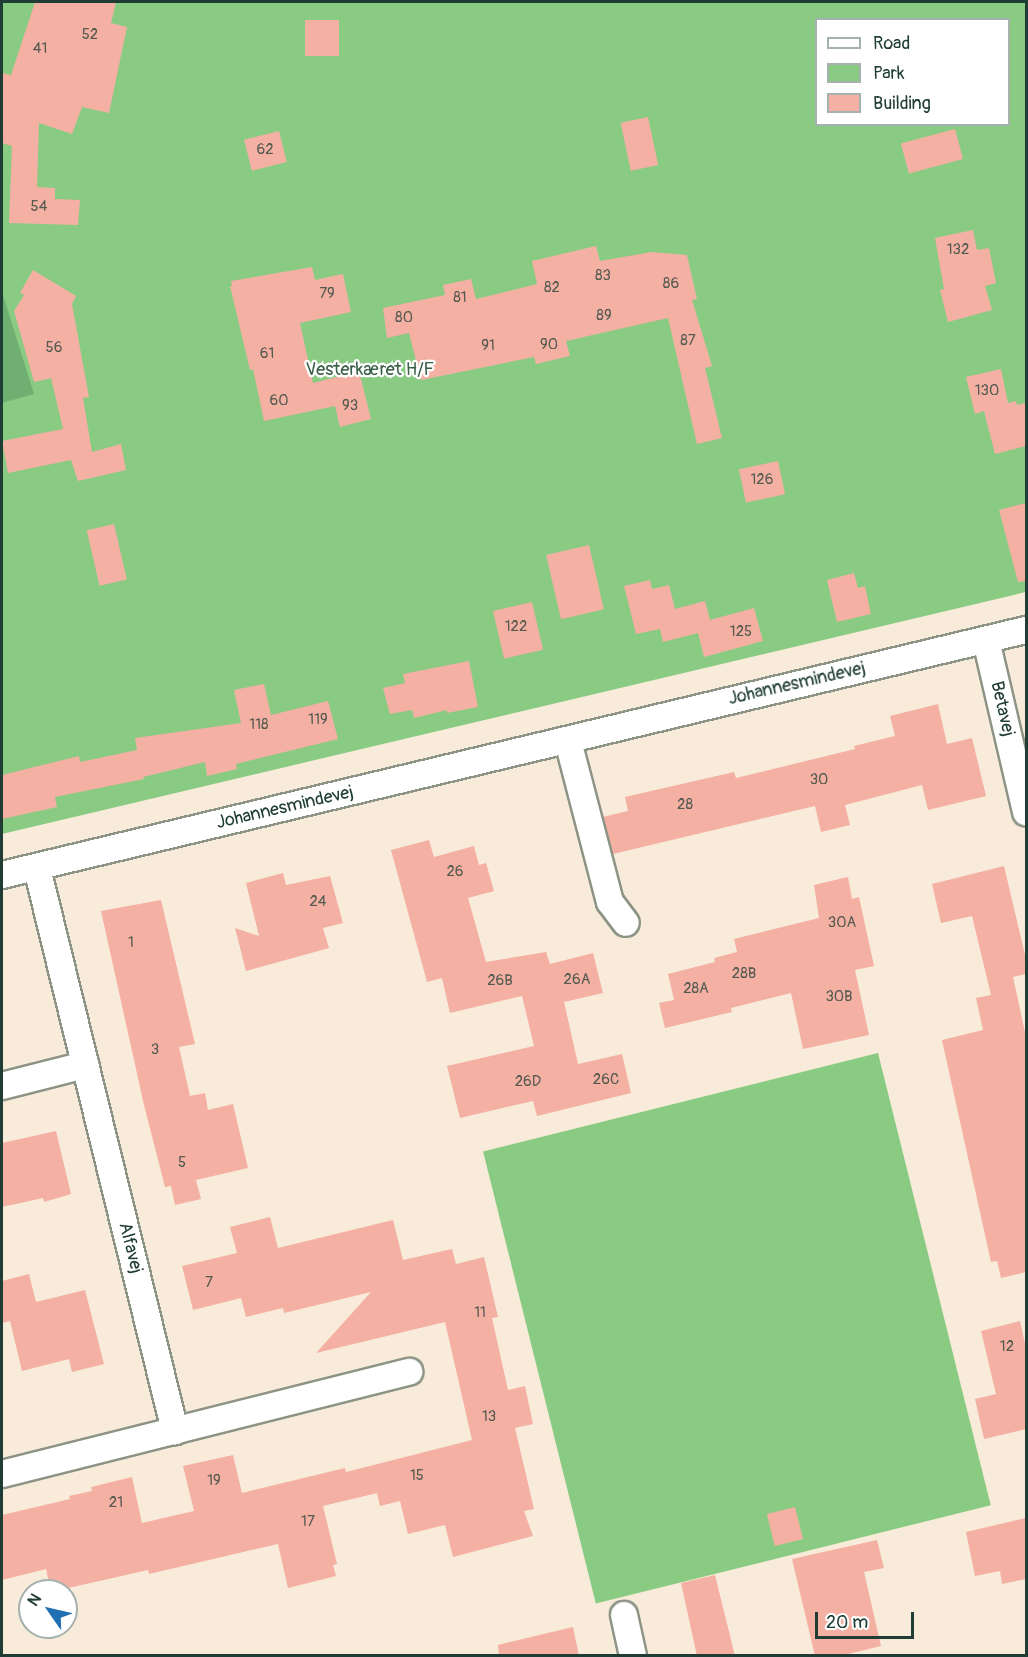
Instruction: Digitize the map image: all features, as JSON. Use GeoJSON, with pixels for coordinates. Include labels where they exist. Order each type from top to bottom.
{"type":"FeatureCollection","features":[{"type":"Feature","properties":{"kind":"street","name":"Johannesmindevej"},"geometry":{"type":"LineString","coordinates":[[2,875],[1026,630]]}},
{"type":"Feature","properties":{"kind":"street","name":"Betavej"},"geometry":{"type":"LineString","coordinates":[[986,640],[1026,812]]}},
{"type":"Feature","properties":{"kind":"street"},"geometry":{"type":"LineString","coordinates":[[568,741],[610,902],[627,923]]}},
{"type":"Feature","properties":{"kind":"street","name":"Alfavej"},"geometry":{"type":"LineString","coordinates":[[36,868],[175,1431]]}},
{"type":"Feature","properties":{"kind":"street"},"geometry":{"type":"LineString","coordinates":[[2,1086],[85,1065]]}},
{"type":"Feature","properties":{"kind":"street"},"geometry":{"type":"LineString","coordinates":[[2,1474],[409,1372]]}},
{"type":"Feature","properties":{"kind":"street"},"geometry":{"type":"LineString","coordinates":[[624,1615],[633,1656]]}},
{"type":"Feature","properties":{"kind":"green space","name":"Vesterkæret H/F"},"geometry":{"type":"Polygon","coordinates":[[[2,2],[1026,2],[1026,592],[2,834],[2,2]]]}},
{"type":"Feature","properties":{"kind":"green space"},"geometry":{"type":"Polygon","coordinates":[[[2,292],[34,394],[2,403],[2,292]]]}},
{"type":"Feature","properties":{"kind":"green space"},"geometry":{"type":"Polygon","coordinates":[[[878,1053],[991,1505],[596,1604],[483,1151],[878,1053]]]}},
{"type":"Feature","properties":{"kind":"building"},"geometry":{"type":"Polygon","coordinates":[[[35,2],[116,2],[111,23],[127,27],[109,113],[82,107],[72,134],[39,123],[37,187],[55,188],[55,199],[80,200],[78,225],[9,223],[12,146],[2,143],[2,73],[11,75],[35,2]]]}},
{"type":"Feature","properties":{"kind":"building"},"geometry":{"type":"Polygon","coordinates":[[[305,20],[339,20],[339,56],[305,56],[305,20]]]}},
{"type":"Feature","properties":{"kind":"building"},"geometry":{"type":"Polygon","coordinates":[[[648,117],[658,165],[631,171],[621,123],[648,117]]]}},
{"type":"Feature","properties":{"kind":"building"},"geometry":{"type":"Polygon","coordinates":[[[955,129],[963,159],[909,173],[901,143],[955,129]]]}},
{"type":"Feature","properties":{"kind":"building"},"geometry":{"type":"Polygon","coordinates":[[[279,131],[287,162],[252,171],[244,140],[279,131]]]}},
{"type":"Feature","properties":{"kind":"building"},"geometry":{"type":"Polygon","coordinates":[[[973,230],[977,250],[989,248],[996,283],[985,286],[992,310],[948,322],[940,290],[944,289],[935,238],[973,230]]]}},
{"type":"Feature","properties":{"kind":"building"},"geometry":{"type":"Polygon","coordinates":[[[596,246],[600,261],[652,252],[687,255],[697,299],[692,300],[712,366],[705,368],[722,438],[697,444],[668,318],[566,341],[570,356],[536,364],[534,357],[421,380],[409,333],[387,338],[383,308],[445,295],[443,285],[471,279],[476,299],[537,284],[532,261],[596,246]]]}},
{"type":"Feature","properties":{"kind":"building"},"geometry":{"type":"Polygon","coordinates":[[[312,267],[315,280],[343,274],[351,312],[300,323],[313,383],[359,371],[371,419],[340,427],[335,406],[264,421],[253,369],[250,370],[230,286],[232,286],[231,281],[312,267]]]}},
{"type":"Feature","properties":{"kind":"building"},"geometry":{"type":"Polygon","coordinates":[[[33,270],[76,296],[72,304],[89,397],[83,398],[92,452],[121,444],[126,470],[78,481],[71,460],[8,473],[2,441],[63,429],[51,378],[34,382],[14,311],[24,295],[20,293],[33,270]]]}},
{"type":"Feature","properties":{"kind":"building"},"geometry":{"type":"Polygon","coordinates":[[[1001,369],[1008,403],[1016,401],[1017,405],[1026,403],[1026,446],[995,454],[984,411],[975,414],[966,377],[1001,369]]]}},
{"type":"Feature","properties":{"kind":"building"},"geometry":{"type":"Polygon","coordinates":[[[778,461],[785,494],[746,503],[739,469],[778,461]]]}},
{"type":"Feature","properties":{"kind":"building"},"geometry":{"type":"Polygon","coordinates":[[[1026,503],[1026,581],[1018,582],[999,510],[1026,503]]]}},
{"type":"Feature","properties":{"kind":"building"},"geometry":{"type":"Polygon","coordinates":[[[114,524],[127,580],[100,586],[87,530],[114,524]]]}},
{"type":"Feature","properties":{"kind":"building"},"geometry":{"type":"Polygon","coordinates":[[[589,545],[604,609],[561,619],[546,555],[589,545]]]}},
{"type":"Feature","properties":{"kind":"building"},"geometry":{"type":"Polygon","coordinates":[[[854,573],[858,588],[865,586],[871,614],[837,622],[827,580],[854,573]]]}},
{"type":"Feature","properties":{"kind":"building"},"geometry":{"type":"Polygon","coordinates":[[[650,580],[652,589],[669,585],[675,609],[705,601],[710,620],[754,608],[763,641],[704,657],[698,633],[663,642],[660,629],[636,634],[624,586],[650,580]]]}},
{"type":"Feature","properties":{"kind":"building"},"geometry":{"type":"Polygon","coordinates":[[[532,602],[543,650],[504,659],[493,611],[532,602]]]}},
{"type":"Feature","properties":{"kind":"building"},"geometry":{"type":"Polygon","coordinates":[[[469,661],[478,707],[447,713],[447,710],[414,718],[412,710],[390,714],[383,688],[405,683],[403,674],[469,661]]]}},
{"type":"Feature","properties":{"kind":"building"},"geometry":{"type":"Polygon","coordinates":[[[264,684],[271,715],[328,701],[338,739],[236,764],[237,769],[207,776],[205,762],[143,777],[144,779],[55,797],[57,807],[2,819],[2,775],[79,756],[80,762],[137,750],[135,738],[241,723],[234,690],[264,684]]]}},
{"type":"Feature","properties":{"kind":"building"},"geometry":{"type":"Polygon","coordinates":[[[938,704],[947,744],[972,738],[986,796],[928,810],[922,785],[845,805],[850,825],[821,832],[815,806],[613,854],[603,817],[628,811],[625,797],[734,772],[736,778],[855,749],[854,746],[895,736],[890,716],[938,704]]]}},
{"type":"Feature","properties":{"kind":"building"},"geometry":{"type":"Polygon","coordinates":[[[429,840],[434,857],[474,846],[479,865],[486,863],[494,891],[468,898],[486,962],[546,952],[550,964],[593,953],[603,993],[564,1002],[578,1064],[622,1054],[631,1093],[537,1116],[533,1101],[460,1118],[447,1066],[534,1046],[522,996],[450,1013],[442,978],[427,982],[391,850],[429,840]]]}},
{"type":"Feature","properties":{"kind":"building"},"geometry":{"type":"Polygon","coordinates":[[[1004,866],[1026,959],[1026,974],[1013,977],[1026,1037],[1026,1272],[1001,1278],[997,1261],[991,1262],[942,1040],[983,1030],[976,998],[991,995],[972,916],[941,923],[932,884],[1004,866]]]}},
{"type":"Feature","properties":{"kind":"building"},"geometry":{"type":"Polygon","coordinates":[[[283,873],[286,885],[330,876],[343,923],[323,928],[329,948],[246,971],[235,928],[259,936],[246,883],[283,873]]]}},
{"type":"Feature","properties":{"kind":"building"},"geometry":{"type":"Polygon","coordinates":[[[848,877],[852,899],[859,897],[874,966],[855,970],[869,1035],[803,1049],[791,993],[731,1008],[732,1012],[665,1028],[659,1003],[674,1000],[668,974],[715,962],[714,958],[737,952],[734,939],[819,918],[814,885],[848,877]]]}},
{"type":"Feature","properties":{"kind":"building"},"geometry":{"type":"Polygon","coordinates":[[[161,900],[195,1044],[179,1047],[190,1096],[205,1093],[208,1110],[233,1104],[248,1168],[196,1180],[201,1199],[175,1205],[171,1186],[165,1187],[144,1105],[101,911],[161,900]]]}},
{"type":"Feature","properties":{"kind":"building"},"geometry":{"type":"Polygon","coordinates":[[[56,1131],[71,1194],[44,1202],[43,1198],[2,1207],[2,1143],[56,1131]]]}},
{"type":"Feature","properties":{"kind":"building"},"geometry":{"type":"Polygon","coordinates":[[[270,1217],[278,1248],[393,1220],[403,1260],[452,1249],[456,1264],[484,1257],[498,1317],[492,1318],[508,1390],[525,1386],[533,1424],[515,1428],[534,1509],[524,1511],[533,1536],[453,1557],[445,1525],[408,1534],[400,1501],[380,1506],[377,1493],[323,1506],[337,1564],[333,1565],[336,1576],[288,1588],[278,1544],[149,1574],[148,1570],[78,1586],[78,1579],[48,1579],[46,1569],[2,1580],[2,1515],[70,1499],[69,1496],[92,1491],[91,1487],[132,1477],[142,1523],[194,1511],[183,1466],[233,1455],[242,1493],[345,1468],[346,1472],[472,1440],[445,1322],[316,1353],[371,1292],[284,1313],[283,1308],[246,1317],[241,1298],[193,1310],[182,1266],[237,1253],[230,1227],[270,1217]]]}},
{"type":"Feature","properties":{"kind":"building"},"geometry":{"type":"Polygon","coordinates":[[[29,1274],[36,1302],[85,1290],[104,1364],[72,1372],[69,1359],[22,1371],[10,1321],[2,1323],[2,1281],[29,1274]]]}},
{"type":"Feature","properties":{"kind":"building"},"geometry":{"type":"Polygon","coordinates":[[[1020,1321],[1026,1348],[1026,1429],[984,1439],[975,1399],[996,1394],[981,1331],[1020,1321]]]}},
{"type":"Feature","properties":{"kind":"building"},"geometry":{"type":"Polygon","coordinates":[[[795,1507],[803,1539],[775,1546],[767,1514],[795,1507]]]}},
{"type":"Feature","properties":{"kind":"building"},"geometry":{"type":"Polygon","coordinates":[[[1026,1518],[1026,1579],[1002,1584],[1000,1571],[975,1576],[966,1532],[1026,1518]]]}},
{"type":"Feature","properties":{"kind":"building"},"geometry":{"type":"Polygon","coordinates":[[[877,1540],[884,1568],[864,1572],[881,1646],[840,1656],[815,1656],[792,1559],[877,1540]]]}},
{"type":"Feature","properties":{"kind":"building"},"geometry":{"type":"Polygon","coordinates":[[[715,1575],[735,1656],[697,1656],[681,1583],[715,1575]]]}},
{"type":"Feature","properties":{"kind":"building"},"geometry":{"type":"Polygon","coordinates":[[[573,1627],[579,1656],[499,1656],[498,1645],[573,1627]]]}}]}
